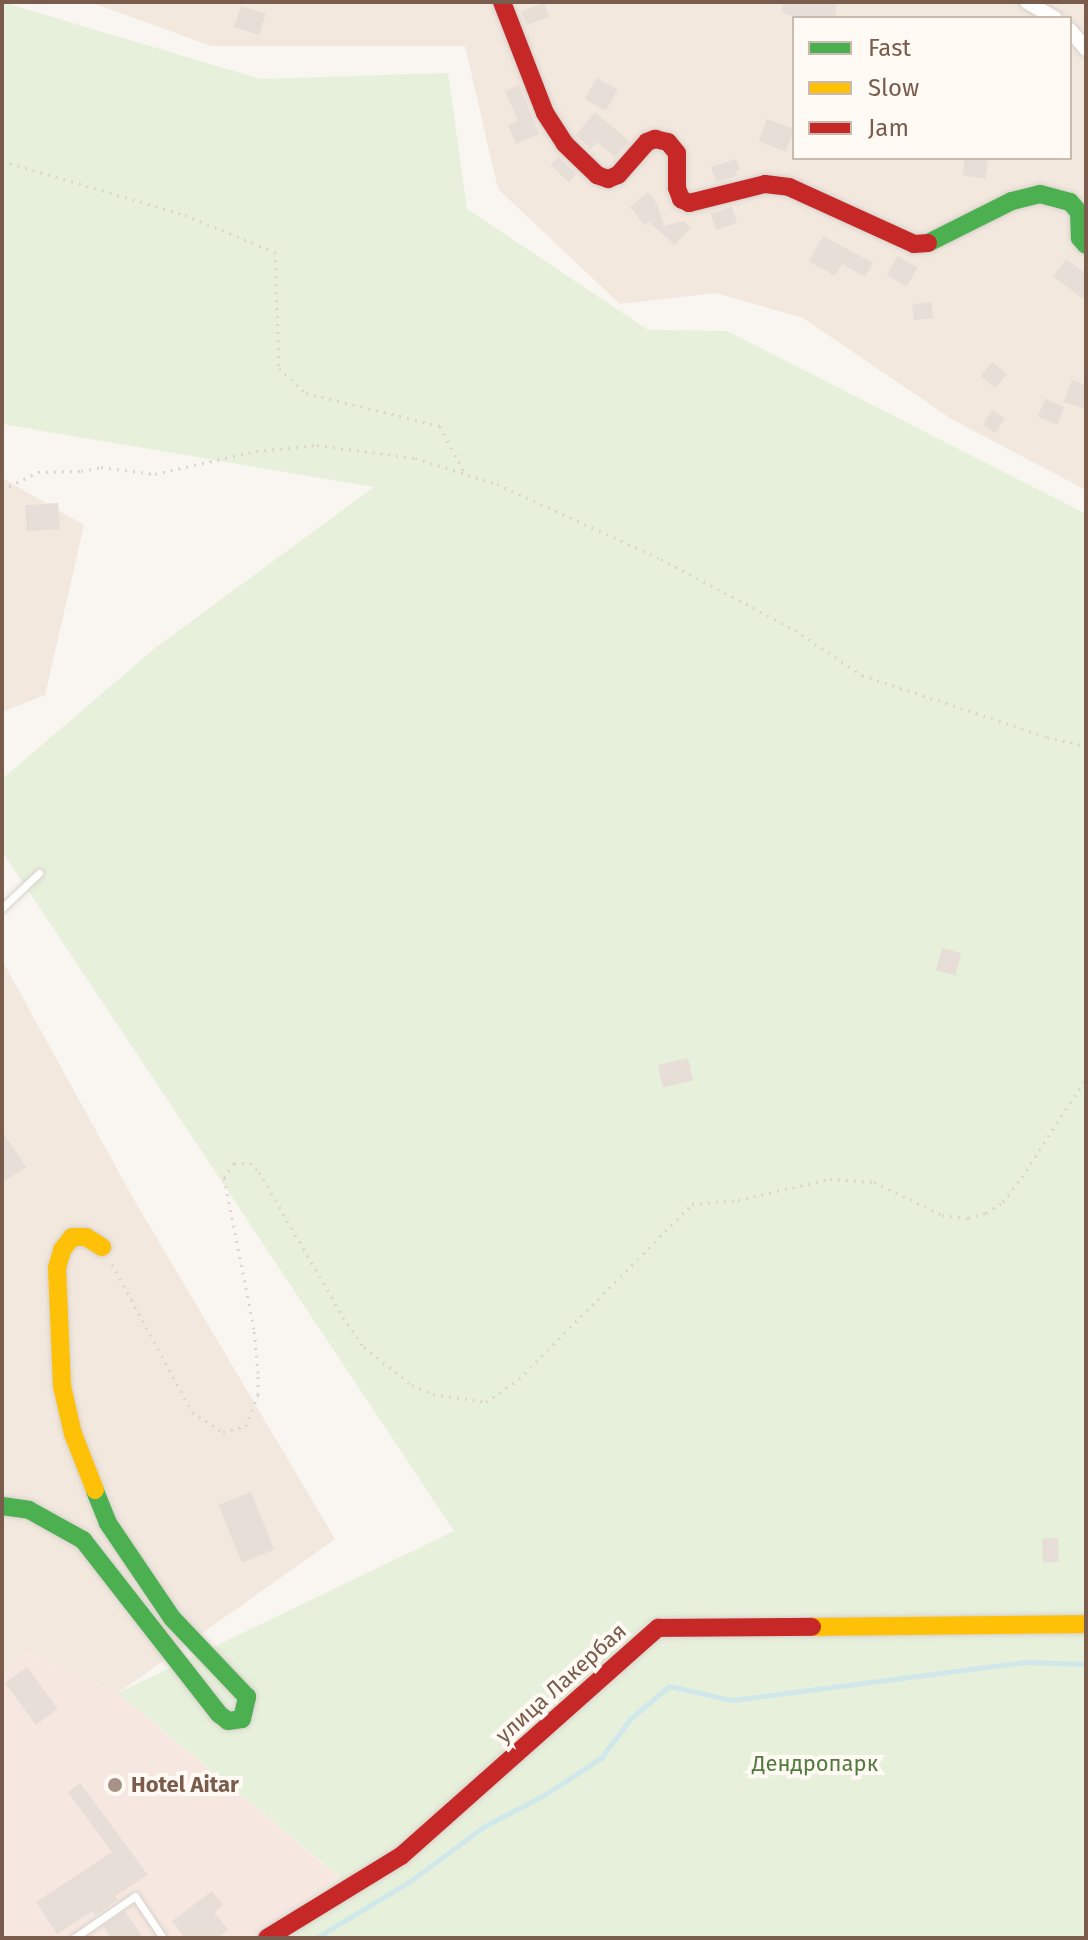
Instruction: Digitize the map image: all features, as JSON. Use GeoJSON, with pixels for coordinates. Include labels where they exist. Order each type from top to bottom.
{"type":"FeatureCollection","features":[{"type":"Feature","properties":{"kind":"street"},"geometry":{"type":"LineString","coordinates":[[502,2],[545,113],[565,144],[597,175],[608,179],[618,175],[647,142],[655,139],[668,142],[677,153],[677,188],[681,199],[689,203],[765,184],[789,187],[914,244],[930,243],[1012,201],[1040,194],[1057,196],[1070,202],[1079,212],[1080,238],[1086,245]]}},
{"type":"Feature","properties":{"kind":"street"},"geometry":{"type":"LineString","coordinates":[[1027,2],[1052,16]]}},
{"type":"Feature","properties":{"kind":"street"},"geometry":{"type":"LineString","coordinates":[[1072,32],[1086,49]]}},
{"type":"Feature","properties":{"kind":"street"},"geometry":{"type":"LineString","coordinates":[[2,1506],[29,1510],[58,1523],[83,1540],[219,1714],[228,1721],[242,1719],[247,1709],[247,1697],[172,1618],[108,1523],[73,1434],[62,1386],[57,1268],[62,1250],[72,1237],[86,1237],[102,1247]]}},
{"type":"Feature","properties":{"kind":"street","name":"улица Лакербая"},"geometry":{"type":"LineString","coordinates":[[267,1938],[401,1856],[658,1628],[1086,1624]]}},
{"type":"Feature","properties":{"kind":"lane"},"geometry":{"type":"LineString","coordinates":[[2,908],[39,873]]}},
{"type":"Feature","properties":{"kind":"lane"},"geometry":{"type":"LineString","coordinates":[[74,1938],[135,1896],[163,1938]]}},
{"type":"Feature","properties":{"kind":"path"},"geometry":{"type":"LineString","coordinates":[[2,161],[185,215],[275,252],[279,368],[306,393],[440,426],[464,472]]}},
{"type":"Feature","properties":{"kind":"path"},"geometry":{"type":"LineString","coordinates":[[2,490],[38,472],[81,471],[101,467],[155,474],[256,451],[317,445],[368,449],[464,472],[549,506],[661,559],[795,630],[862,675],[1047,737],[1086,746]]}},
{"type":"Feature","properties":{"kind":"path"},"geometry":{"type":"LineString","coordinates":[[102,1247],[192,1412],[223,1432],[246,1426],[258,1394],[258,1373],[254,1329],[224,1178],[234,1163],[250,1163],[259,1172],[343,1317],[364,1347],[412,1385],[433,1394],[486,1402],[519,1379],[692,1204],[738,1200],[830,1179],[874,1182],[942,1215],[968,1218],[986,1213],[1003,1202],[1022,1177],[1086,1078]]}},
{"type":"Feature","properties":{"kind":"shaded area"},"geometry":{"type":"Polygon","coordinates":[[[90,2],[1086,2],[1086,490],[953,420],[803,318],[715,293],[620,304],[498,189],[465,46],[211,46],[90,2]]]}},
{"type":"Feature","properties":{"kind":"shaded area"},"geometry":{"type":"Polygon","coordinates":[[[2,478],[84,525],[45,695],[2,712],[2,478]]]}},
{"type":"Feature","properties":{"kind":"shaded area"},"geometry":{"type":"Polygon","coordinates":[[[2,960],[133,1198],[335,1539],[118,1693],[27,1654],[2,1679],[2,960]]]}},
{"type":"Feature","properties":{"kind":"shaded area","name":"Hotel Aitar"},"geometry":{"type":"Polygon","coordinates":[[[26,1654],[118,1693],[340,1878],[258,1938],[2,1938],[2,1679],[26,1654]]]}},
{"type":"Feature","properties":{"kind":"green space","name":"Дендропарк"},"geometry":{"type":"Polygon","coordinates":[[[2,2],[260,79],[448,73],[467,209],[648,330],[727,331],[1086,514],[1086,1938],[270,1938],[340,1877],[118,1693],[454,1531],[2,851],[2,779],[155,648],[374,487],[2,424],[2,2]]]}},
{"type":"Feature","properties":{"kind":"building"},"geometry":{"type":"Polygon","coordinates":[[[784,2],[836,2],[836,16],[792,16],[781,12],[784,2]]]}},
{"type":"Feature","properties":{"kind":"building"},"geometry":{"type":"Polygon","coordinates":[[[544,3],[549,17],[527,25],[521,11],[544,3]]]}},
{"type":"Feature","properties":{"kind":"building"},"geometry":{"type":"Polygon","coordinates":[[[241,6],[266,14],[259,35],[234,27],[241,6]]]}},
{"type":"Feature","properties":{"kind":"building"},"geometry":{"type":"Polygon","coordinates":[[[597,78],[618,90],[606,111],[585,99],[597,78]]]}},
{"type":"Feature","properties":{"kind":"building"},"geometry":{"type":"Polygon","coordinates":[[[519,85],[539,134],[516,144],[508,125],[518,121],[505,91],[519,85]]]}},
{"type":"Feature","properties":{"kind":"building"},"geometry":{"type":"Polygon","coordinates":[[[595,112],[629,141],[615,157],[597,142],[591,149],[576,135],[595,112]]]}},
{"type":"Feature","properties":{"kind":"building"},"geometry":{"type":"Polygon","coordinates":[[[767,119],[792,128],[786,151],[759,142],[767,119]]]}},
{"type":"Feature","properties":{"kind":"building"},"geometry":{"type":"Polygon","coordinates":[[[558,157],[576,174],[569,182],[550,165],[558,157]]]}},
{"type":"Feature","properties":{"kind":"building"},"geometry":{"type":"Polygon","coordinates":[[[736,159],[740,170],[736,172],[737,176],[716,182],[711,167],[736,159]]]}},
{"type":"Feature","properties":{"kind":"building"},"geometry":{"type":"Polygon","coordinates":[[[965,160],[988,161],[986,179],[963,176],[965,160]]]}},
{"type":"Feature","properties":{"kind":"building"},"geometry":{"type":"Polygon","coordinates":[[[648,192],[657,204],[664,226],[684,221],[691,227],[675,245],[649,222],[644,225],[630,207],[648,192]]]}},
{"type":"Feature","properties":{"kind":"building"},"geometry":{"type":"Polygon","coordinates":[[[732,207],[737,223],[716,230],[711,213],[732,207]]]}},
{"type":"Feature","properties":{"kind":"building"},"geometry":{"type":"Polygon","coordinates":[[[823,236],[873,263],[865,277],[842,264],[835,276],[809,261],[823,236]]]}},
{"type":"Feature","properties":{"kind":"building"},"geometry":{"type":"Polygon","coordinates":[[[898,256],[918,268],[906,287],[887,275],[898,256]]]}},
{"type":"Feature","properties":{"kind":"building"},"geometry":{"type":"Polygon","coordinates":[[[1066,259],[1086,274],[1086,301],[1053,276],[1066,259]]]}},
{"type":"Feature","properties":{"kind":"building"},"geometry":{"type":"Polygon","coordinates":[[[931,302],[933,318],[914,320],[912,304],[931,302]]]}},
{"type":"Feature","properties":{"kind":"building"},"geometry":{"type":"Polygon","coordinates":[[[992,362],[1007,374],[995,388],[981,376],[992,362]]]}},
{"type":"Feature","properties":{"kind":"building"},"geometry":{"type":"Polygon","coordinates":[[[1072,380],[1086,385],[1086,409],[1064,402],[1072,380]]]}},
{"type":"Feature","properties":{"kind":"building"},"geometry":{"type":"Polygon","coordinates":[[[1045,399],[1064,407],[1057,425],[1038,416],[1045,399]]]}},
{"type":"Feature","properties":{"kind":"building"},"geometry":{"type":"Polygon","coordinates":[[[992,410],[1005,418],[995,433],[982,425],[992,410]]]}},
{"type":"Feature","properties":{"kind":"building"},"geometry":{"type":"Polygon","coordinates":[[[58,503],[60,529],[27,531],[25,505],[58,503]]]}},
{"type":"Feature","properties":{"kind":"building"},"geometry":{"type":"Polygon","coordinates":[[[942,948],[961,953],[955,975],[936,970],[942,948]]]}},
{"type":"Feature","properties":{"kind":"building"},"geometry":{"type":"Polygon","coordinates":[[[688,1058],[693,1080],[663,1087],[658,1065],[688,1058]]]}},
{"type":"Feature","properties":{"kind":"building"},"geometry":{"type":"Polygon","coordinates":[[[2,1131],[26,1167],[2,1183],[2,1131]]]}},
{"type":"Feature","properties":{"kind":"building"},"geometry":{"type":"Polygon","coordinates":[[[251,1492],[274,1549],[242,1563],[219,1505],[251,1492]]]}},
{"type":"Feature","properties":{"kind":"building"},"geometry":{"type":"Polygon","coordinates":[[[1058,1538],[1059,1562],[1043,1563],[1042,1539],[1058,1538]]]}},
{"type":"Feature","properties":{"kind":"building"},"geometry":{"type":"Polygon","coordinates":[[[27,1667],[58,1709],[36,1725],[5,1683],[27,1667]]]}},
{"type":"Feature","properties":{"kind":"building"},"geometry":{"type":"Polygon","coordinates":[[[80,1783],[148,1875],[115,1896],[117,1900],[96,1915],[93,1911],[57,1934],[36,1902],[112,1852],[68,1792],[80,1783]]]}},
{"type":"Feature","properties":{"kind":"building"},"geometry":{"type":"Polygon","coordinates":[[[212,1891],[223,1905],[214,1912],[228,1930],[218,1938],[185,1938],[172,1921],[212,1891]]]}},
{"type":"Feature","properties":{"kind":"building"},"geometry":{"type":"Polygon","coordinates":[[[125,1911],[143,1938],[111,1938],[103,1926],[125,1911]]]}},
{"type":"Feature","properties":{"kind":"waterway"},"geometry":{"type":"LineString","coordinates":[[316,1938],[409,1882],[483,1827],[546,1794],[601,1758],[630,1719],[669,1686],[732,1700],[1025,1662],[1086,1664]]}},
{"type":"Feature","properties":{"kind":"traffic: fast"},"geometry":{"type":"LineString","coordinates":[[928,243],[1012,201],[1040,194],[1070,202],[1079,212],[1080,238],[1086,245]]}},
{"type":"Feature","properties":{"kind":"traffic: fast"},"geometry":{"type":"LineString","coordinates":[[2,1506],[29,1510],[83,1540],[219,1714],[228,1721],[242,1719],[247,1697],[172,1618],[108,1523],[95,1490]]}},
{"type":"Feature","properties":{"kind":"traffic: slow"},"geometry":{"type":"LineString","coordinates":[[95,1490],[73,1434],[62,1386],[57,1268],[62,1250],[72,1237],[86,1237],[102,1247]]}},
{"type":"Feature","properties":{"kind":"traffic: slow"},"geometry":{"type":"LineString","coordinates":[[812,1627],[1086,1624]]}},
{"type":"Feature","properties":{"kind":"traffic: jam"},"geometry":{"type":"LineString","coordinates":[[502,2],[545,113],[565,144],[597,175],[608,179],[618,175],[647,142],[655,139],[668,142],[677,153],[677,188],[681,199],[689,203],[765,184],[789,187],[914,244],[928,243]]}},
{"type":"Feature","properties":{"kind":"traffic: jam"},"geometry":{"type":"LineString","coordinates":[[267,1938],[401,1856],[658,1628],[812,1627]]}},
{"type":"Feature","properties":{"kind":"place","name":"Hotel Aitar"},"geometry":{"type":"Point","coordinates":[115,1785]}}]}
